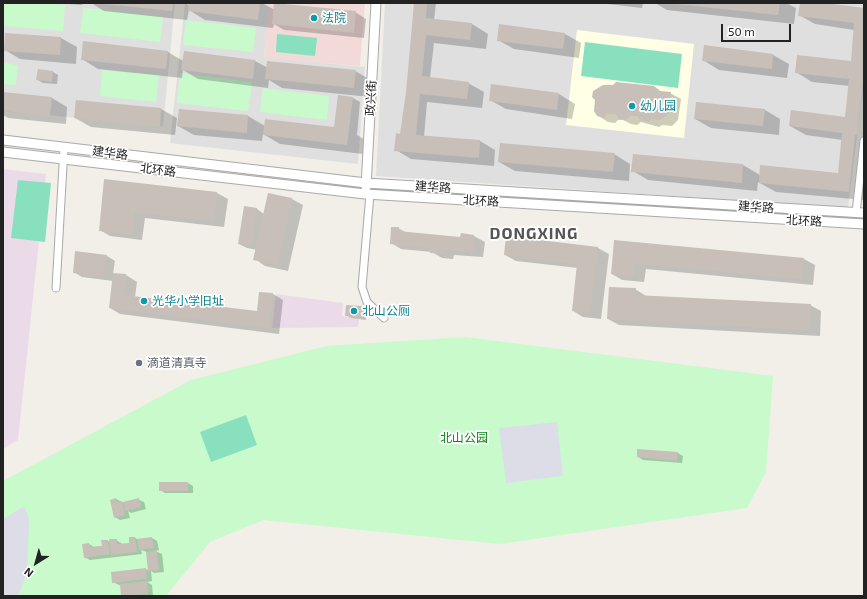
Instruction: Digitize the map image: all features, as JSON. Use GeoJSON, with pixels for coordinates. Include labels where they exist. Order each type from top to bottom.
{"type":"FeatureCollection","features":[{"type":"Feature","properties":{"kind":"street","name":"政兴街"},"geometry":{"type":"LineString","coordinates":[[367,194],[366,183],[376,3]]}},
{"type":"Feature","properties":{"kind":"street","name":"建华路"},"geometry":{"type":"LineString","coordinates":[[3,140],[366,183],[860,213]]}},
{"type":"Feature","properties":{"kind":"street"},"geometry":{"type":"LineString","coordinates":[[860,213],[864,141]]}},
{"type":"Feature","properties":{"kind":"street"},"geometry":{"type":"LineString","coordinates":[[56,288],[64,148]]}},
{"type":"Feature","properties":{"kind":"street","name":"北环路"},"geometry":{"type":"LineString","coordinates":[[3,152],[367,194],[864,224]]}},
{"type":"Feature","properties":{"kind":"street"},"geometry":{"type":"LineString","coordinates":[[367,194],[362,287],[367,302],[384,318]]}},
{"type":"Feature","properties":{"kind":"shaded area"},"geometry":{"type":"Polygon","coordinates":[[[3,3],[175,3],[163,126],[3,111],[3,3]]]}},
{"type":"Feature","properties":{"kind":"shaded area"},"geometry":{"type":"Polygon","coordinates":[[[185,3],[270,3],[264,57],[365,67],[358,164],[170,143],[185,3]]]}},
{"type":"Feature","properties":{"kind":"shaded area"},"geometry":{"type":"Polygon","coordinates":[[[269,3],[365,3],[360,66],[264,58],[269,3]]]}},
{"type":"Feature","properties":{"kind":"shaded area"},"geometry":{"type":"Polygon","coordinates":[[[385,3],[864,3],[864,82],[848,208],[376,176],[385,3]]]}},
{"type":"Feature","properties":{"kind":"shaded area"},"geometry":{"type":"Polygon","coordinates":[[[577,30],[694,44],[684,138],[566,125],[577,30]]]}},
{"type":"Feature","properties":{"kind":"shaded area"},"geometry":{"type":"Polygon","coordinates":[[[3,169],[46,174],[18,440],[3,449],[3,169]]]}},
{"type":"Feature","properties":{"kind":"shaded area"},"geometry":{"type":"Polygon","coordinates":[[[276,294],[343,303],[342,316],[359,319],[358,327],[272,328],[276,294]]]}},
{"type":"Feature","properties":{"kind":"shaded area"},"geometry":{"type":"Polygon","coordinates":[[[557,422],[563,476],[506,483],[499,428],[557,422]]]}},
{"type":"Feature","properties":{"kind":"shaded area"},"geometry":{"type":"Polygon","coordinates":[[[24,506],[29,519],[27,574],[18,596],[3,596],[3,519],[24,506]]]}},
{"type":"Feature","properties":{"kind":"green space"},"geometry":{"type":"Polygon","coordinates":[[[3,3],[65,5],[63,31],[3,26],[3,3]]]}},
{"type":"Feature","properties":{"kind":"green space"},"geometry":{"type":"Polygon","coordinates":[[[83,8],[163,17],[160,42],[80,33],[83,8]]]}},
{"type":"Feature","properties":{"kind":"green space"},"geometry":{"type":"Polygon","coordinates":[[[186,20],[256,28],[253,52],[183,45],[186,20]]]}},
{"type":"Feature","properties":{"kind":"green space"},"geometry":{"type":"Polygon","coordinates":[[[277,34],[317,38],[315,56],[276,52],[277,34]]]}},
{"type":"Feature","properties":{"kind":"green space"},"geometry":{"type":"Polygon","coordinates":[[[585,42],[682,54],[678,88],[581,76],[585,42]]]}},
{"type":"Feature","properties":{"kind":"green space"},"geometry":{"type":"Polygon","coordinates":[[[3,63],[18,65],[16,85],[3,84],[3,63]]]}},
{"type":"Feature","properties":{"kind":"green space"},"geometry":{"type":"Polygon","coordinates":[[[102,70],[159,75],[156,102],[100,96],[102,70]]]}},
{"type":"Feature","properties":{"kind":"green space"},"geometry":{"type":"Polygon","coordinates":[[[180,73],[252,82],[248,111],[177,103],[180,73]]]}},
{"type":"Feature","properties":{"kind":"green space"},"geometry":{"type":"Polygon","coordinates":[[[263,88],[329,96],[327,120],[260,112],[263,88]]]}},
{"type":"Feature","properties":{"kind":"green space"},"geometry":{"type":"Polygon","coordinates":[[[18,180],[51,183],[45,242],[11,238],[18,180]]]}},
{"type":"Feature","properties":{"kind":"green space","name":"北山公园"},"geometry":{"type":"Polygon","coordinates":[[[465,337],[773,376],[766,472],[747,508],[500,544],[263,520],[210,542],[166,596],[3,596],[3,481],[191,380],[326,346],[465,337]]]}},
{"type":"Feature","properties":{"kind":"green space"},"geometry":{"type":"Polygon","coordinates":[[[246,415],[257,445],[211,462],[200,432],[246,415]]]}},
{"type":"Feature","properties":{"kind":"building"},"geometry":{"type":"Polygon","coordinates":[[[105,3],[173,3],[172,11],[105,3]]]}},
{"type":"Feature","properties":{"kind":"building"},"geometry":{"type":"Polygon","coordinates":[[[189,3],[260,3],[258,20],[188,11],[189,3]]]}},
{"type":"Feature","properties":{"kind":"building","name":"法院"},"geometry":{"type":"Polygon","coordinates":[[[274,3],[356,11],[354,33],[272,24],[274,3]]]}},
{"type":"Feature","properties":{"kind":"building"},"geometry":{"type":"Polygon","coordinates":[[[414,3],[427,3],[426,18],[472,23],[470,40],[426,35],[422,76],[469,82],[467,99],[420,94],[416,135],[480,140],[479,158],[394,151],[396,133],[400,134],[406,92],[414,3]]]}},
{"type":"Feature","properties":{"kind":"building"},"geometry":{"type":"Polygon","coordinates":[[[675,3],[780,3],[778,15],[675,3]]]}},
{"type":"Feature","properties":{"kind":"building"},"geometry":{"type":"Polygon","coordinates":[[[800,3],[826,3],[864,8],[864,74],[857,135],[855,135],[849,192],[759,183],[760,165],[838,173],[842,133],[789,126],[791,110],[845,117],[849,79],[795,73],[797,55],[851,61],[854,23],[798,16],[800,3]]]}},
{"type":"Feature","properties":{"kind":"building"},"geometry":{"type":"Polygon","coordinates":[[[499,24],[565,33],[563,49],[497,41],[499,24]]]}},
{"type":"Feature","properties":{"kind":"building"},"geometry":{"type":"Polygon","coordinates":[[[5,33],[61,37],[60,55],[4,51],[5,33]]]}},
{"type":"Feature","properties":{"kind":"building"},"geometry":{"type":"Polygon","coordinates":[[[83,41],[168,51],[166,69],[81,60],[83,41]]]}},
{"type":"Feature","properties":{"kind":"building"},"geometry":{"type":"Polygon","coordinates":[[[704,45],[773,54],[772,69],[702,61],[704,45]]]}},
{"type":"Feature","properties":{"kind":"building"},"geometry":{"type":"Polygon","coordinates":[[[184,51],[255,60],[253,79],[181,70],[184,51]]]}},
{"type":"Feature","properties":{"kind":"building"},"geometry":{"type":"Polygon","coordinates":[[[267,61],[356,70],[354,88],[265,79],[267,61]]]}},
{"type":"Feature","properties":{"kind":"building"},"geometry":{"type":"Polygon","coordinates":[[[38,69],[53,71],[52,82],[36,80],[38,69]]]}},
{"type":"Feature","properties":{"kind":"building","name":"幼儿园"},"geometry":{"type":"Polygon","coordinates":[[[616,82],[654,86],[660,91],[671,92],[668,114],[660,120],[651,119],[648,122],[640,120],[638,116],[630,116],[626,120],[619,119],[616,114],[607,114],[604,118],[597,116],[594,111],[595,100],[592,97],[593,91],[603,85],[613,85],[616,82]]]}},
{"type":"Feature","properties":{"kind":"building"},"geometry":{"type":"Polygon","coordinates":[[[491,84],[559,93],[557,110],[489,101],[491,84]]]}},
{"type":"Feature","properties":{"kind":"building"},"geometry":{"type":"Polygon","coordinates":[[[3,92],[52,97],[50,116],[3,111],[3,92]]]}},
{"type":"Feature","properties":{"kind":"building"},"geometry":{"type":"Polygon","coordinates":[[[338,95],[353,97],[347,145],[263,135],[265,119],[334,127],[338,95]]]}},
{"type":"Feature","properties":{"kind":"building"},"geometry":{"type":"Polygon","coordinates":[[[76,100],[161,108],[160,127],[74,118],[76,100]]]}},
{"type":"Feature","properties":{"kind":"building"},"geometry":{"type":"Polygon","coordinates":[[[696,102],[765,109],[763,126],[694,119],[696,102]]]}},
{"type":"Feature","properties":{"kind":"building"},"geometry":{"type":"Polygon","coordinates":[[[179,109],[248,115],[247,133],[177,126],[179,109]]]}},
{"type":"Feature","properties":{"kind":"building"},"geometry":{"type":"Polygon","coordinates":[[[500,143],[615,153],[613,172],[498,162],[500,143]]]}},
{"type":"Feature","properties":{"kind":"building"},"geometry":{"type":"Polygon","coordinates":[[[633,154],[743,164],[742,183],[631,172],[633,154]]]}},
{"type":"Feature","properties":{"kind":"building"},"geometry":{"type":"Polygon","coordinates":[[[104,179],[217,192],[214,221],[134,212],[132,235],[99,231],[104,179]]]}},
{"type":"Feature","properties":{"kind":"building"},"geometry":{"type":"Polygon","coordinates":[[[268,193],[292,198],[278,265],[253,260],[268,193]]]}},
{"type":"Feature","properties":{"kind":"building"},"geometry":{"type":"Polygon","coordinates":[[[244,206],[257,208],[251,246],[238,244],[244,206]]]}},
{"type":"Feature","properties":{"kind":"building"},"geometry":{"type":"Polygon","coordinates":[[[391,227],[399,227],[398,231],[460,237],[461,233],[474,235],[473,252],[443,249],[443,254],[430,253],[431,248],[390,244],[391,227]]]}},
{"type":"Feature","properties":{"kind":"building"},"geometry":{"type":"Polygon","coordinates":[[[506,236],[598,247],[590,313],[572,311],[577,264],[504,255],[506,236]]]}},
{"type":"Feature","properties":{"kind":"building"},"geometry":{"type":"Polygon","coordinates":[[[614,240],[804,258],[802,279],[635,263],[634,276],[611,274],[614,240]]]}},
{"type":"Feature","properties":{"kind":"building"},"geometry":{"type":"Polygon","coordinates":[[[75,251],[107,255],[104,277],[73,273],[75,251]]]}},
{"type":"Feature","properties":{"kind":"building","name":"光华小学旧址"},"geometry":{"type":"Polygon","coordinates":[[[113,273],[126,274],[124,295],[257,311],[259,292],[273,293],[269,328],[109,308],[113,273]]]}},
{"type":"Feature","properties":{"kind":"building"},"geometry":{"type":"Polygon","coordinates":[[[609,287],[636,288],[635,295],[811,304],[809,330],[607,319],[609,287]]]}},
{"type":"Feature","properties":{"kind":"building","name":"北山公厕"},"geometry":{"type":"Polygon","coordinates":[[[346,305],[362,306],[362,317],[345,316],[346,305]]]}},
{"type":"Feature","properties":{"kind":"building"},"geometry":{"type":"Polygon","coordinates":[[[637,449],[678,452],[677,461],[637,457],[637,449]]]}},
{"type":"Feature","properties":{"kind":"building"},"geometry":{"type":"Polygon","coordinates":[[[159,482],[188,482],[188,491],[159,491],[159,482]]]}},
{"type":"Feature","properties":{"kind":"building"},"geometry":{"type":"Polygon","coordinates":[[[116,498],[117,502],[122,501],[125,515],[114,518],[110,500],[116,498]]]}},
{"type":"Feature","properties":{"kind":"building"},"geometry":{"type":"Polygon","coordinates":[[[139,498],[141,507],[125,511],[123,502],[139,498]]]}},
{"type":"Feature","properties":{"kind":"building"},"geometry":{"type":"Polygon","coordinates":[[[129,537],[135,537],[137,552],[111,555],[109,539],[117,539],[117,544],[129,543],[129,537]]]}},
{"type":"Feature","properties":{"kind":"building"},"geometry":{"type":"Polygon","coordinates":[[[152,537],[154,548],[139,550],[137,539],[152,537]]]}},
{"type":"Feature","properties":{"kind":"building"},"geometry":{"type":"Polygon","coordinates":[[[101,540],[108,540],[110,554],[84,558],[82,544],[89,543],[90,547],[102,546],[101,540]]]}},
{"type":"Feature","properties":{"kind":"building"},"geometry":{"type":"Polygon","coordinates":[[[157,550],[159,570],[148,571],[146,552],[157,550]]]}},
{"type":"Feature","properties":{"kind":"building"},"geometry":{"type":"Polygon","coordinates":[[[146,568],[147,579],[112,583],[111,572],[146,568]]]}},
{"type":"Feature","properties":{"kind":"building"},"geometry":{"type":"Polygon","coordinates":[[[147,581],[148,594],[121,596],[120,584],[147,581]]]}},
{"type":"Feature","properties":{"kind":"place","name":"法院"},"geometry":{"type":"Point","coordinates":[314,18]}},
{"type":"Feature","properties":{"kind":"place","name":"幼儿园"},"geometry":{"type":"Point","coordinates":[632,106]}},
{"type":"Feature","properties":{"kind":"place","name":"光华小学旧址"},"geometry":{"type":"Point","coordinates":[144,301]}},
{"type":"Feature","properties":{"kind":"place","name":"北山公厕"},"geometry":{"type":"Point","coordinates":[354,311]}},
{"type":"Feature","properties":{"kind":"place","name":"滴道清真寺"},"geometry":{"type":"Point","coordinates":[139,363]}},
{"type":"Feature","properties":{"kind":"district","name":"DONGXING"},"geometry":{"type":"Point","coordinates":[534,234]}}]}
